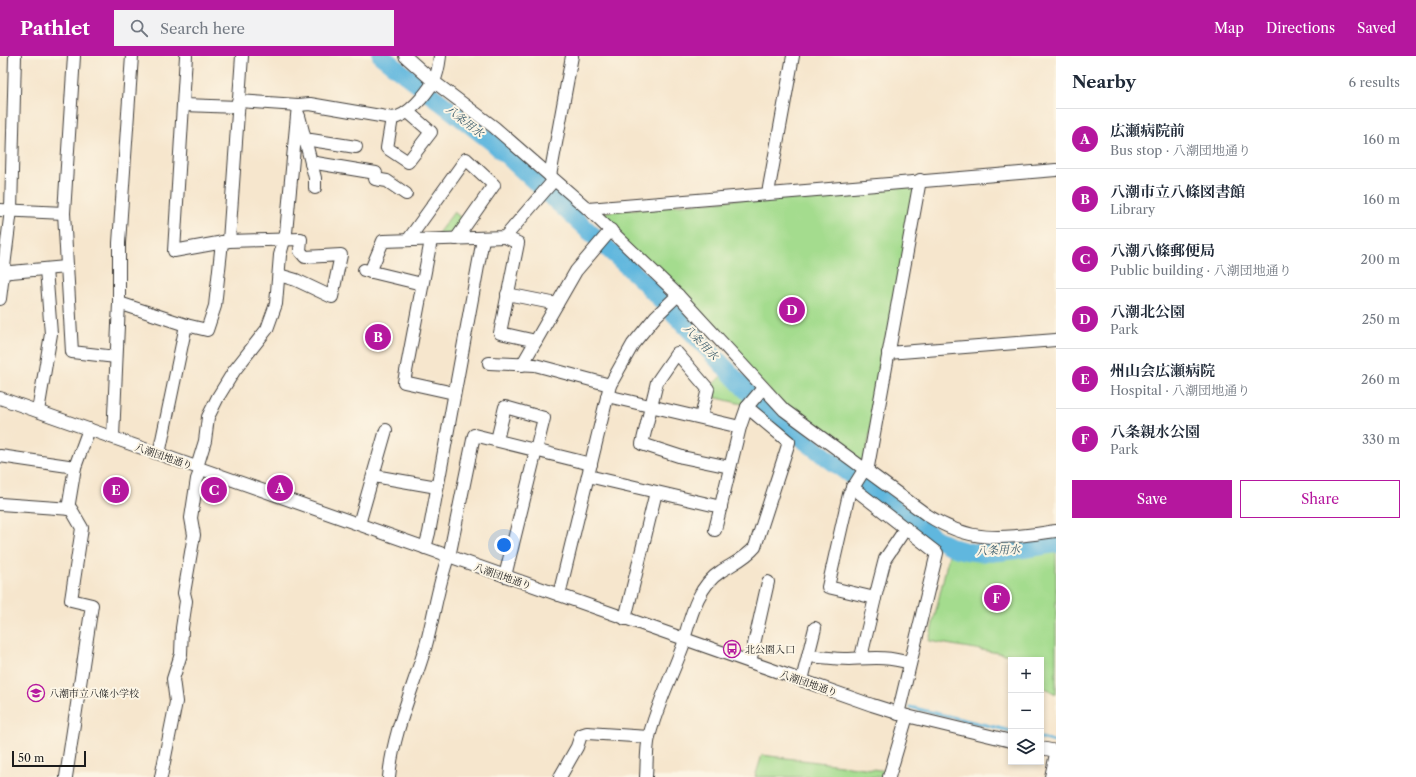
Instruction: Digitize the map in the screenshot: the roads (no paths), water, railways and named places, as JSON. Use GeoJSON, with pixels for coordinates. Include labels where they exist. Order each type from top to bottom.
{"type":"FeatureCollection","features":[{"type":"Feature","properties":{"kind":"street"},"geometry":{"type":"LineString","coordinates":[[0,299],[15,56]]}},
{"type":"Feature","properties":{"kind":"street"},"geometry":{"type":"LineString","coordinates":[[74,56],[64,213],[72,352],[116,357]]}},
{"type":"Feature","properties":{"kind":"street"},"geometry":{"type":"LineString","coordinates":[[113,437],[119,243],[132,56]]}},
{"type":"Feature","properties":{"kind":"street"},"geometry":{"type":"LineString","coordinates":[[186,56],[174,251],[226,242],[284,241],[301,239],[300,251],[305,257],[341,255],[332,297],[296,280],[279,275]]}},
{"type":"Feature","properties":{"kind":"street"},"geometry":{"type":"LineString","coordinates":[[118,303],[143,312],[207,330],[215,306],[226,242],[242,56]]}},
{"type":"Feature","properties":{"kind":"street"},"geometry":{"type":"LineString","coordinates":[[405,56],[433,81],[494,127],[552,180],[588,209],[608,233],[675,298],[784,410],[865,471],[927,516],[940,524],[957,531],[975,536],[992,538],[1056,531]]}},
{"type":"Feature","properties":{"kind":"street"},"geometry":{"type":"LineString","coordinates":[[184,105],[238,104],[297,106],[310,104],[392,118],[400,117],[408,112],[433,81],[440,56]]}},
{"type":"Feature","properties":{"kind":"street"},"geometry":{"type":"LineString","coordinates":[[505,237],[552,180],[572,56]]}},
{"type":"Feature","properties":{"kind":"street"},"geometry":{"type":"LineString","coordinates":[[768,193],[793,56]]}},
{"type":"Feature","properties":{"kind":"street"},"geometry":{"type":"LineString","coordinates":[[297,106],[311,164],[315,188]]}},
{"type":"Feature","properties":{"kind":"street"},"geometry":{"type":"LineString","coordinates":[[161,777],[176,702],[173,679],[181,654],[182,628],[186,601],[184,593],[194,535],[191,518],[208,417],[234,371],[267,329],[276,304],[280,255],[286,233],[297,106]]}},
{"type":"Feature","properties":{"kind":"street"},"geometry":{"type":"LineString","coordinates":[[392,118],[387,148],[408,162],[431,132],[408,112]]}},
{"type":"Feature","properties":{"kind":"street"},"geometry":{"type":"LineString","coordinates":[[306,142],[311,140],[356,148]]}},
{"type":"Feature","properties":{"kind":"street"},"geometry":{"type":"LineString","coordinates":[[408,240],[466,159],[494,185],[456,239]]}},
{"type":"Feature","properties":{"kind":"street"},"geometry":{"type":"LineString","coordinates":[[311,164],[316,163],[376,173],[375,179],[387,181],[406,194]]}},
{"type":"Feature","properties":{"kind":"street"},"geometry":{"type":"LineString","coordinates":[[588,209],[920,180],[1056,170]]}},
{"type":"Feature","properties":{"kind":"street"},"geometry":{"type":"LineString","coordinates":[[875,598],[828,587],[853,486],[865,471],[920,180]]}},
{"type":"Feature","properties":{"kind":"street"},"geometry":{"type":"LineString","coordinates":[[5,210],[64,213]]}},
{"type":"Feature","properties":{"kind":"street"},"geometry":{"type":"LineString","coordinates":[[522,364],[576,271],[608,233]]}},
{"type":"Feature","properties":{"kind":"street"},"geometry":{"type":"LineString","coordinates":[[422,284],[366,271],[383,241],[483,239],[505,237],[518,244],[500,333],[536,341]]}},
{"type":"Feature","properties":{"kind":"street"},"geometry":{"type":"LineString","coordinates":[[425,548],[483,239]]}},
{"type":"Feature","properties":{"kind":"street"},"geometry":{"type":"LineString","coordinates":[[431,240],[404,382],[454,393]]}},
{"type":"Feature","properties":{"kind":"street"},"geometry":{"type":"LineString","coordinates":[[2,273],[66,267]]}},
{"type":"Feature","properties":{"kind":"street"},"geometry":{"type":"LineString","coordinates":[[38,411],[51,334],[46,269]]}},
{"type":"Feature","properties":{"kind":"street"},"geometry":{"type":"LineString","coordinates":[[507,294],[556,304]]}},
{"type":"Feature","properties":{"kind":"street"},"geometry":{"type":"LineString","coordinates":[[559,595],[609,390],[633,344],[656,316],[675,298]]}},
{"type":"Feature","properties":{"kind":"street"},"geometry":{"type":"LineString","coordinates":[[159,454],[186,325]]}},
{"type":"Feature","properties":{"kind":"street"},"geometry":{"type":"LineString","coordinates":[[888,353],[1056,340]]}},
{"type":"Feature","properties":{"kind":"street"},"geometry":{"type":"LineString","coordinates":[[701,417],[708,389],[677,354],[657,382],[642,444],[682,457],[730,467]]}},
{"type":"Feature","properties":{"kind":"street"},"geometry":{"type":"LineString","coordinates":[[489,363],[535,365],[609,390],[650,406],[740,427]]}},
{"type":"Feature","properties":{"kind":"street"},"geometry":{"type":"LineString","coordinates":[[715,530],[740,427],[747,407],[763,388]]}},
{"type":"Feature","properties":{"kind":"street","name":"八潮団地通り"},"geometry":{"type":"LineString","coordinates":[[0,398],[359,524],[448,557],[903,715],[1008,740]]}},
{"type":"Feature","properties":{"kind":"street"},"geometry":{"type":"LineString","coordinates":[[497,440],[505,407],[544,418],[505,576]]}},
{"type":"Feature","properties":{"kind":"street"},"geometry":{"type":"LineString","coordinates":[[646,777],[649,737],[659,706],[674,671],[694,606],[712,578],[749,555],[755,547],[789,442],[747,407]]}},
{"type":"Feature","properties":{"kind":"street"},"geometry":{"type":"LineString","coordinates":[[68,509],[75,467],[89,429]]}},
{"type":"Feature","properties":{"kind":"street"},"geometry":{"type":"LineString","coordinates":[[359,524],[386,430]]}},
{"type":"Feature","properties":{"kind":"street"},"geometry":{"type":"LineString","coordinates":[[389,777],[390,763],[402,716],[426,645],[448,557],[474,435],[591,464]]}},
{"type":"Feature","properties":{"kind":"street"},"geometry":{"type":"LineString","coordinates":[[0,456],[75,467]]}},
{"type":"Feature","properties":{"kind":"street"},"geometry":{"type":"LineString","coordinates":[[374,476],[437,487]]}},
{"type":"Feature","properties":{"kind":"street"},"geometry":{"type":"LineString","coordinates":[[588,476],[721,507]]}},
{"type":"Feature","properties":{"kind":"street"},"geometry":{"type":"LineString","coordinates":[[853,486],[937,553],[910,663],[903,715],[889,777]]}},
{"type":"Feature","properties":{"kind":"street"},"geometry":{"type":"LineString","coordinates":[[625,619],[656,492]]}},
{"type":"Feature","properties":{"kind":"street"},"geometry":{"type":"LineString","coordinates":[[0,504],[71,509],[82,528],[71,600],[92,605],[66,777]]}},
{"type":"Feature","properties":{"kind":"street"},"geometry":{"type":"LineString","coordinates":[[860,657],[885,559],[906,528]]}},
{"type":"Feature","properties":{"kind":"street"},"geometry":{"type":"LineString","coordinates":[[750,662],[768,582]]}},
{"type":"Feature","properties":{"kind":"street"},"geometry":{"type":"LineString","coordinates":[[802,680],[815,628]]}},
{"type":"Feature","properties":{"kind":"street"},"geometry":{"type":"LineString","coordinates":[[808,656],[849,659],[860,657],[891,657],[910,663]]}},
{"type":"Feature","properties":{"kind":"street"},"geometry":{"type":"LineString","coordinates":[[560,777],[577,747],[581,735],[587,733],[649,737]]}},
{"type":"Feature","properties":{"kind":"street"},"geometry":{"type":"LineString","coordinates":[[1044,749],[1056,753],[1051,777]]}},
{"type":"Feature","properties":{"kind":"waterway","name":"八条用水"},"geometry":{"type":"LineString","coordinates":[[381,56],[493,143],[644,282],[769,414],[925,531],[940,541],[955,548],[979,553],[1005,552],[1056,544]]}},
{"type":"Feature","properties":{"kind":"waterway"},"geometry":{"type":"LineString","coordinates":[[910,707],[1008,730]]}},
{"type":"Feature","properties":{"kind":"waterway"},"geometry":{"type":"LineString","coordinates":[[1044,739],[1056,742]]}},
{"type":"Feature","properties":{"kind":"place","name":"八潮北公園"},"geometry":{"type":"Point","coordinates":[792,310]}},
{"type":"Feature","properties":{"kind":"place","name":"八潮市立八條図書館"},"geometry":{"type":"Point","coordinates":[378,337]}},
{"type":"Feature","properties":{"kind":"place","name":"広瀬病院前"},"geometry":{"type":"Point","coordinates":[280,488]}},
{"type":"Feature","properties":{"kind":"place","name":"州山会広瀬病院"},"geometry":{"type":"Point","coordinates":[116,490]}},
{"type":"Feature","properties":{"kind":"place","name":"八潮八條郵便局"},"geometry":{"type":"Point","coordinates":[214,490]}},
{"type":"Feature","properties":{"kind":"place","name":"八条親水公園"},"geometry":{"type":"Point","coordinates":[997,598]}},
{"type":"Feature","properties":{"kind":"place","name":"北公園入口"},"geometry":{"type":"Point","coordinates":[732,649]}},
{"type":"Feature","properties":{"kind":"place","name":"八潮市立八條小学校"},"geometry":{"type":"Point","coordinates":[36,693]}}]}
